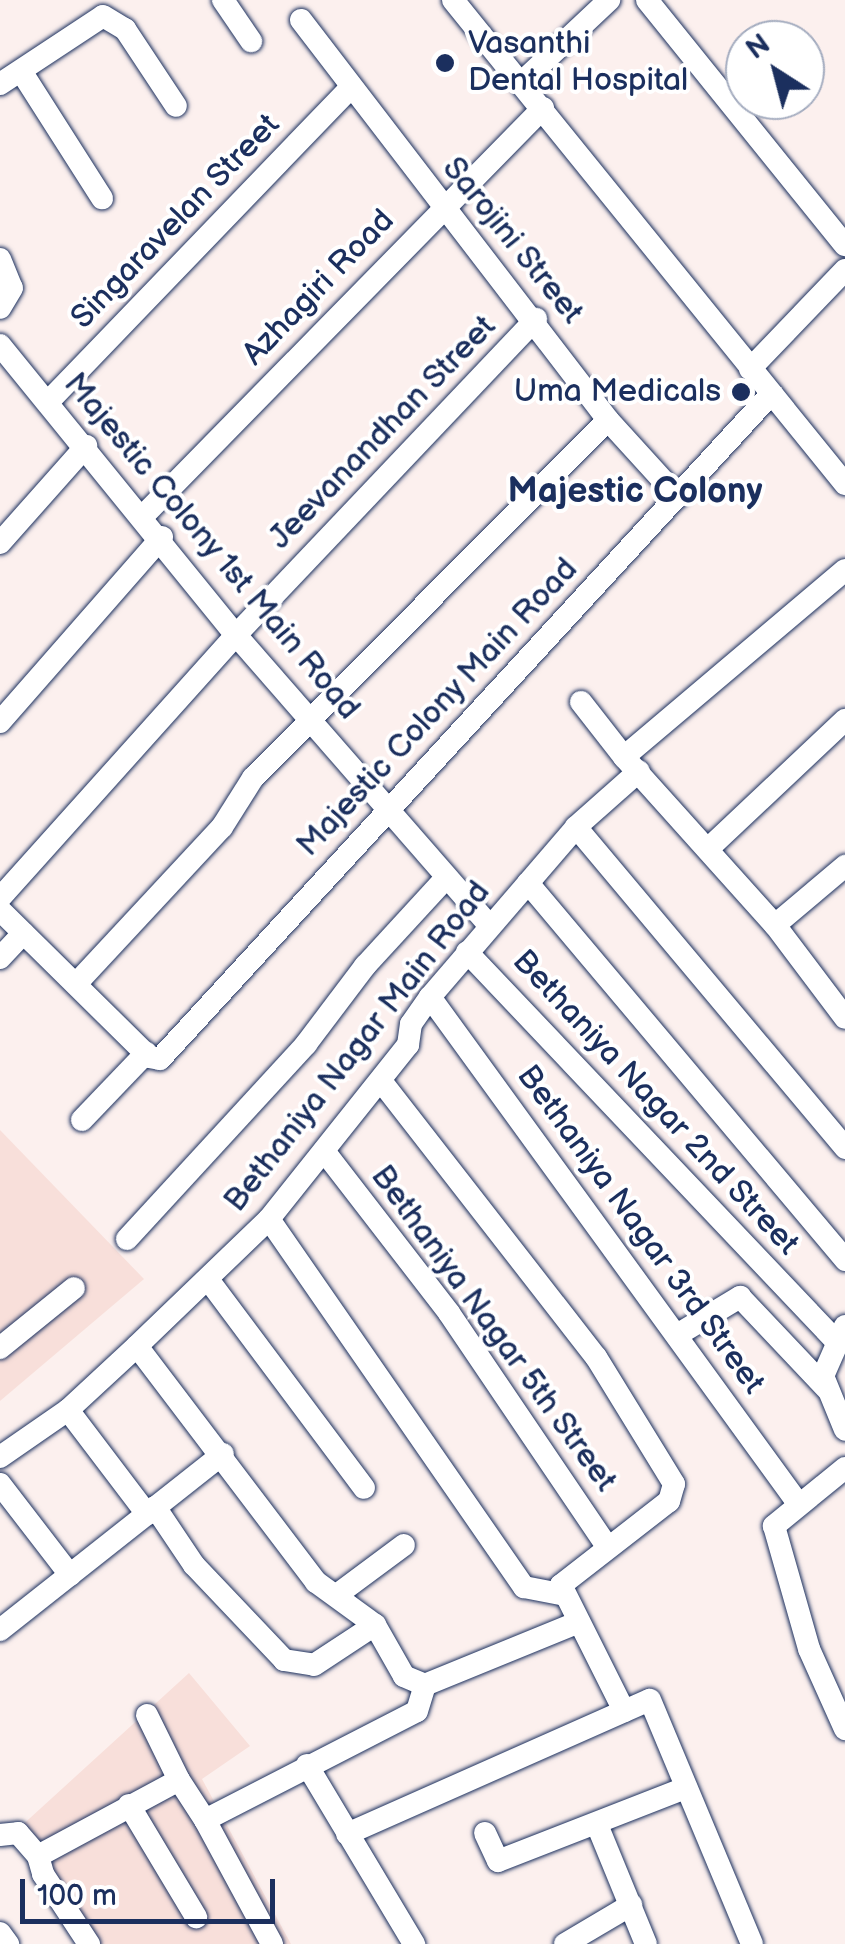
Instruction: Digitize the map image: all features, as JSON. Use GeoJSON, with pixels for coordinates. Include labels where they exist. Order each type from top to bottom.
{"type":"FeatureCollection","features":[{"type":"Feature","properties":{"kind":"street"},"geometry":{"type":"LineString","coordinates":[[223,0],[252,41]]}},
{"type":"Feature","properties":{"kind":"street"},"geometry":{"type":"LineString","coordinates":[[453,0],[845,484]]}},
{"type":"Feature","properties":{"kind":"street"},"geometry":{"type":"LineString","coordinates":[[522,82],[609,0]]}},
{"type":"Feature","properties":{"kind":"street"},"geometry":{"type":"LineString","coordinates":[[646,0],[845,244]]}},
{"type":"Feature","properties":{"kind":"street"},"geometry":{"type":"LineString","coordinates":[[0,84],[103,16],[125,29],[176,106]]}},
{"type":"Feature","properties":{"kind":"street","name":"Sarojini Street"},"geometry":{"type":"LineString","coordinates":[[301,20],[442,208],[536,319],[608,420],[678,497]]}},
{"type":"Feature","properties":{"kind":"street"},"geometry":{"type":"LineString","coordinates":[[20,70],[102,198]]}},
{"type":"Feature","properties":{"kind":"street","name":"Singaravelan Street"},"geometry":{"type":"LineString","coordinates":[[48,400],[350,88]]}},
{"type":"Feature","properties":{"kind":"street","name":"Azhagiri Road"},"geometry":{"type":"LineString","coordinates":[[144,515],[542,108]]}},
{"type":"Feature","properties":{"kind":"street"},"geometry":{"type":"LineString","coordinates":[[0,259],[12,288],[0,308]]}},
{"type":"Feature","properties":{"kind":"street"},"geometry":{"type":"LineString","coordinates":[[750,369],[845,270]]}},
{"type":"Feature","properties":{"kind":"street","name":"Jeevanandhan Street"},"geometry":{"type":"LineString","coordinates":[[0,898],[236,635],[536,319]]}},
{"type":"Feature","properties":{"kind":"street","name":"Majestic Colony 1st Main Road"},"geometry":{"type":"LineString","coordinates":[[3,357],[48,400],[162,537],[236,635],[490,926]]}},
{"type":"Feature","properties":{"kind":"street","name":"Majestic Colony Main Road"},"geometry":{"type":"LineString","coordinates":[[82,1120],[147,1055],[166,1055],[388,807],[772,393]]}},
{"type":"Feature","properties":{"kind":"street"},"geometry":{"type":"LineString","coordinates":[[76,984],[222,828],[254,778],[608,420]]}},
{"type":"Feature","properties":{"kind":"street"},"geometry":{"type":"LineString","coordinates":[[0,543],[86,446]]}},
{"type":"Feature","properties":{"kind":"street"},"geometry":{"type":"LineString","coordinates":[[0,722],[162,537]]}},
{"type":"Feature","properties":{"kind":"street","name":"Bethaniya Nagar Main Road"},"geometry":{"type":"LineString","coordinates":[[0,1457],[68,1410],[210,1282],[269,1219],[381,1081],[408,1045],[410,1024],[430,998],[631,764],[845,570]]}},
{"type":"Feature","properties":{"kind":"street"},"geometry":{"type":"LineString","coordinates":[[581,702],[775,925],[845,1018]]}},
{"type":"Feature","properties":{"kind":"street"},"geometry":{"type":"LineString","coordinates":[[709,848],[845,720]]}},
{"type":"Feature","properties":{"kind":"street"},"geometry":{"type":"LineString","coordinates":[[576,827],[845,1148]]}},
{"type":"Feature","properties":{"kind":"street"},"geometry":{"type":"LineString","coordinates":[[775,925],[845,866]]}},
{"type":"Feature","properties":{"kind":"street"},"geometry":{"type":"LineString","coordinates":[[127,1239],[306,1044],[365,966],[445,879]]}},
{"type":"Feature","properties":{"kind":"street"},"geometry":{"type":"LineString","coordinates":[[528,883],[845,1260]]}},
{"type":"Feature","properties":{"kind":"street"},"geometry":{"type":"LineString","coordinates":[[0,910],[147,1055]]}},
{"type":"Feature","properties":{"kind":"street"},"geometry":{"type":"LineString","coordinates":[[0,958],[23,932]]}},
{"type":"Feature","properties":{"kind":"street","name":"Bethaniya Nagar 2nd Street"},"geometry":{"type":"LineString","coordinates":[[468,952],[841,1334]]}},
{"type":"Feature","properties":{"kind":"street","name":"Bethaniya Nagar 3rd Street"},"geometry":{"type":"LineString","coordinates":[[430,998],[797,1502]]}},
{"type":"Feature","properties":{"kind":"street"},"geometry":{"type":"LineString","coordinates":[[381,1081],[596,1356],[672,1478],[675,1492],[669,1501],[561,1584],[560,1594],[579,1622],[624,1711]]}},
{"type":"Feature","properties":{"kind":"street","name":"Bethaniya Nagar 5th Street"},"geometry":{"type":"LineString","coordinates":[[324,1151],[449,1313],[607,1546]]}},
{"type":"Feature","properties":{"kind":"street"},"geometry":{"type":"LineString","coordinates":[[269,1219],[524,1587],[560,1594]]}},
{"type":"Feature","properties":{"kind":"street"},"geometry":{"type":"LineString","coordinates":[[210,1282],[364,1488]]}},
{"type":"Feature","properties":{"kind":"street"},"geometry":{"type":"LineString","coordinates":[[0,1348],[74,1288]]}},
{"type":"Feature","properties":{"kind":"street"},"geometry":{"type":"LineString","coordinates":[[677,1335],[740,1298],[828,1389]]}},
{"type":"Feature","properties":{"kind":"street"},"geometry":{"type":"LineString","coordinates":[[841,1334],[823,1376],[845,1430]]}},
{"type":"Feature","properties":{"kind":"street"},"geometry":{"type":"LineString","coordinates":[[137,1346],[223,1454],[316,1582],[338,1594],[376,1625],[404,1676],[425,1685],[579,1622]]}},
{"type":"Feature","properties":{"kind":"street"},"geometry":{"type":"LineString","coordinates":[[68,1410],[194,1564],[284,1660],[314,1664],[376,1625]]}},
{"type":"Feature","properties":{"kind":"street"},"geometry":{"type":"LineString","coordinates":[[0,1630],[223,1454]]}},
{"type":"Feature","properties":{"kind":"street"},"geometry":{"type":"LineString","coordinates":[[845,1468],[797,1502],[774,1526],[809,1649],[845,1728]]}},
{"type":"Feature","properties":{"kind":"street"},"geometry":{"type":"LineString","coordinates":[[0,1484],[70,1575]]}},
{"type":"Feature","properties":{"kind":"street"},"geometry":{"type":"LineString","coordinates":[[338,1594],[404,1545]]}},
{"type":"Feature","properties":{"kind":"street"},"geometry":{"type":"LineString","coordinates":[[205,1820],[417,1711],[425,1685]]}},
{"type":"Feature","properties":{"kind":"street"},"geometry":{"type":"LineString","coordinates":[[347,1834],[650,1700],[752,1944]]}},
{"type":"Feature","properties":{"kind":"street"},"geometry":{"type":"LineString","coordinates":[[147,1715],[179,1780],[272,1944]]}},
{"type":"Feature","properties":{"kind":"street"},"geometry":{"type":"LineString","coordinates":[[307,1766],[414,1944]]}},
{"type":"Feature","properties":{"kind":"street"},"geometry":{"type":"LineString","coordinates":[[38,1856],[179,1780]]}},
{"type":"Feature","properties":{"kind":"street"},"geometry":{"type":"LineString","coordinates":[[486,1833],[498,1862],[598,1827],[685,1788]]}},
{"type":"Feature","properties":{"kind":"street"},"geometry":{"type":"LineString","coordinates":[[129,1805],[196,1918]]}},
{"type":"Feature","properties":{"kind":"street"},"geometry":{"type":"LineString","coordinates":[[598,1827],[646,1944]]}},
{"type":"Feature","properties":{"kind":"street"},"geometry":{"type":"LineString","coordinates":[[0,1834],[18,1833],[38,1856],[42,1874],[89,1944]]}},
{"type":"Feature","properties":{"kind":"street"},"geometry":{"type":"LineString","coordinates":[[564,1944],[632,1905]]}},
{"type":"Feature","properties":{"kind":"street"},"geometry":{"type":"LineString","coordinates":[[0,1933],[8,1944]]}},
{"type":"Feature","properties":{"kind":"shaded area"},"geometry":{"type":"Polygon","coordinates":[[[0,1130],[144,1279],[0,1401],[0,1130]]]}},
{"type":"Feature","properties":{"kind":"shaded area"},"geometry":{"type":"Polygon","coordinates":[[[189,1673],[250,1746],[202,1779],[291,1944],[93,1944],[18,1829],[189,1673]]]}},
{"type":"Feature","properties":{"kind":"place","name":"Vasanthi Dental Hospital"},"geometry":{"type":"Point","coordinates":[445,63]}},
{"type":"Feature","properties":{"kind":"place","name":"Uma Medicals"},"geometry":{"type":"Point","coordinates":[741,392]}},
{"type":"Feature","properties":{"kind":"district","name":"Majestic Colony"},"geometry":{"type":"Point","coordinates":[635,492]}}]}
